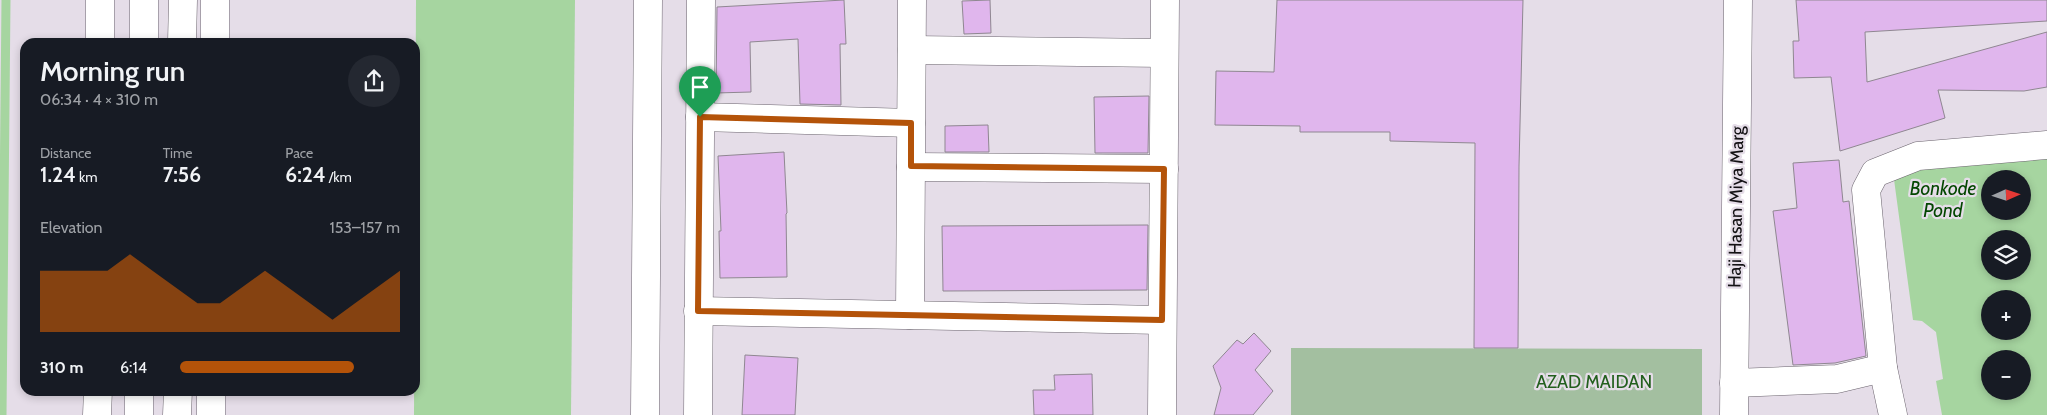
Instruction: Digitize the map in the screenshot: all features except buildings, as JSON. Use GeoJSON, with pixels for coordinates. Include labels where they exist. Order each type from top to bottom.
{"type":"FeatureCollection","features":[{"type":"Feature","properties":{"kind":"street"},"geometry":{"type":"LineString","coordinates":[[100,0],[100,38]]}},
{"type":"Feature","properties":{"kind":"street"},"geometry":{"type":"LineString","coordinates":[[144,0],[144,38]]}},
{"type":"Feature","properties":{"kind":"street"},"geometry":{"type":"LineString","coordinates":[[182,38],[183,0]]}},
{"type":"Feature","properties":{"kind":"street"},"geometry":{"type":"LineString","coordinates":[[215,0],[215,38]]}},
{"type":"Feature","properties":{"kind":"street"},"geometry":{"type":"LineString","coordinates":[[645,415],[648,0]]}},
{"type":"Feature","properties":{"kind":"street"},"geometry":{"type":"LineString","coordinates":[[698,415],[700,0]]}},
{"type":"Feature","properties":{"kind":"street"},"geometry":{"type":"LineString","coordinates":[[910,315],[912,0]]}},
{"type":"Feature","properties":{"kind":"street"},"geometry":{"type":"LineString","coordinates":[[1162,415],[1164,0]]}},
{"type":"Feature","properties":{"kind":"street","name":"Haji Hasan Miya Marg"},"geometry":{"type":"LineString","coordinates":[[1734,415],[1738,0]]}},
{"type":"Feature","properties":{"kind":"street"},"geometry":{"type":"LineString","coordinates":[[912,50],[1164,53]]}},
{"type":"Feature","properties":{"kind":"street"},"geometry":{"type":"LineString","coordinates":[[700,117],[911,123]]}},
{"type":"Feature","properties":{"kind":"street"},"geometry":{"type":"LineString","coordinates":[[1894,415],[1883,368],[1866,190],[1875,173],[1918,156],[2047,145]]}},
{"type":"Feature","properties":{"kind":"street"},"geometry":{"type":"LineString","coordinates":[[911,166],[1164,169]]}},
{"type":"Feature","properties":{"kind":"street"},"geometry":{"type":"LineString","coordinates":[[698,311],[1162,320]]}},
{"type":"Feature","properties":{"kind":"street"},"geometry":{"type":"LineString","coordinates":[[1734,383],[1838,379],[1883,368]]}},
{"type":"Feature","properties":{"kind":"street"},"geometry":{"type":"LineString","coordinates":[[98,396],[98,415]]}},
{"type":"Feature","properties":{"kind":"street"},"geometry":{"type":"LineString","coordinates":[[139,396],[139,415]]}},
{"type":"Feature","properties":{"kind":"street"},"geometry":{"type":"LineString","coordinates":[[177,415],[178,396]]}},
{"type":"Feature","properties":{"kind":"street"},"geometry":{"type":"LineString","coordinates":[[211,396],[211,415]]}},
{"type":"Feature","properties":{"kind":"green space","name":"AZAD MAIDAN"},"geometry":{"type":"Polygon","coordinates":[[[1291,348],[1702,349],[1702,415],[1291,415],[1291,348]]]}},
{"type":"Feature","properties":{"kind":"water"},"geometry":{"type":"Polygon","coordinates":[[[416,0],[575,0],[571,415],[414,415],[414,396],[420,396],[420,38],[416,38],[416,0]]]}},
{"type":"Feature","properties":{"kind":"water","name":"Bonkode Pond"},"geometry":{"type":"Polygon","coordinates":[[[2047,134],[2047,415],[1942,415],[1936,381],[1943,379],[1936,332],[1922,321],[1913,320],[1893,172],[2047,134]]]}},
{"type":"Feature","properties":{"kind":"waterway"},"geometry":{"type":"LineString","coordinates":[[2,415],[6,0]]}},
{"type":"Feature","properties":{"kind":"route"},"geometry":{"type":"LineString","coordinates":[[700,117],[911,123],[911,166],[1164,169],[1162,320],[698,311],[700,117]]}}]}
